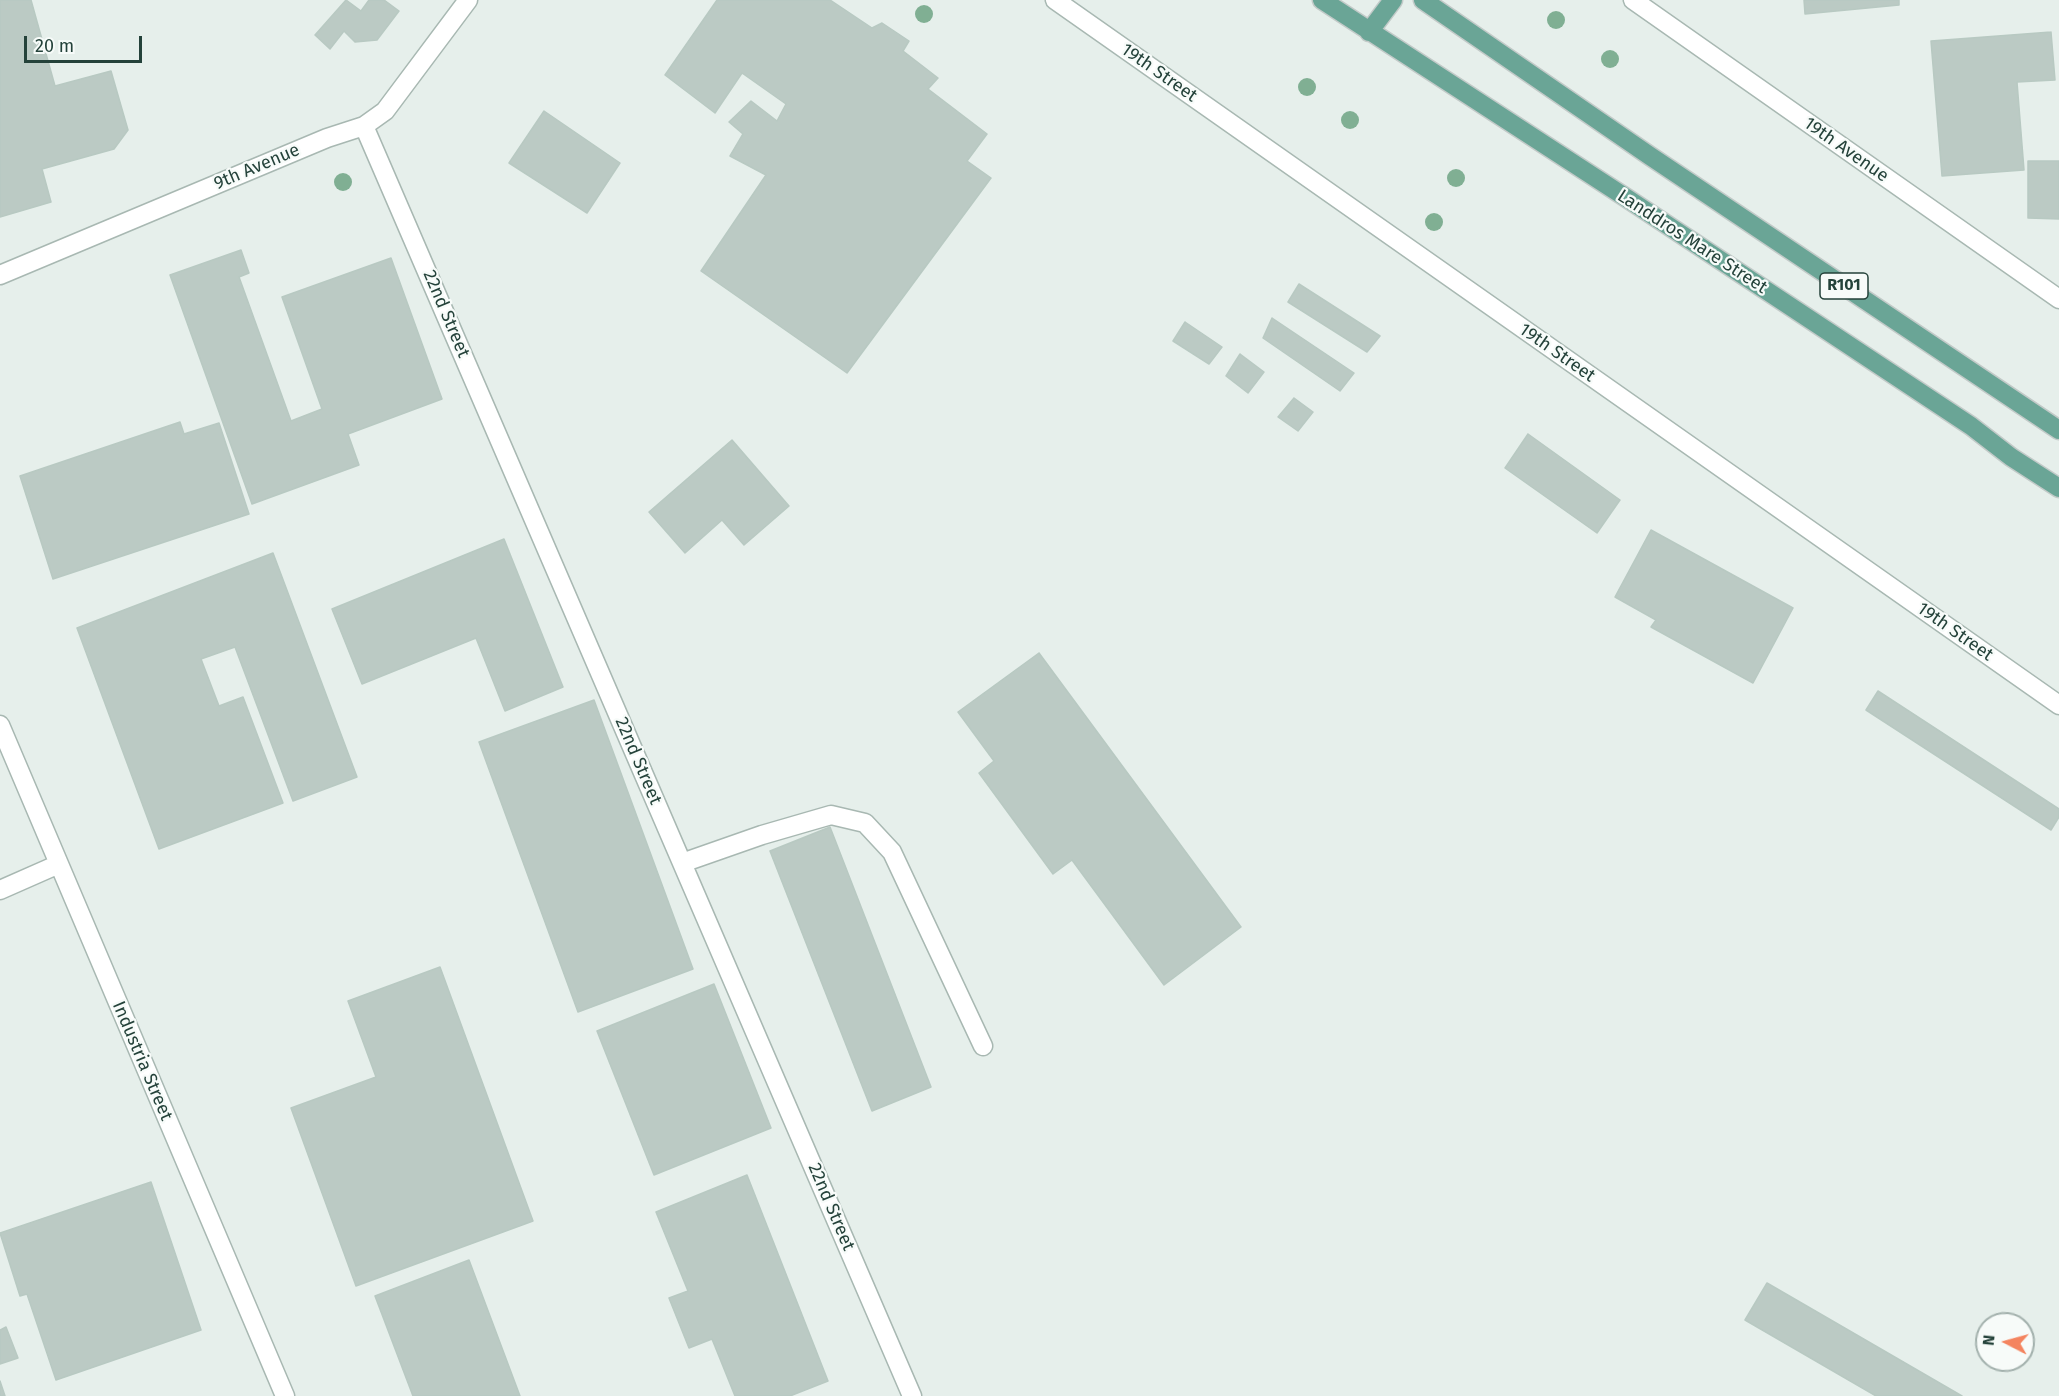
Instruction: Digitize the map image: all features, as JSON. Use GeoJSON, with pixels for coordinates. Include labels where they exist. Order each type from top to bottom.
{"type":"FeatureCollection","features":[{"type":"Feature","properties":{"kind":"main road","name":"Landdros Mare Street"},"geometry":{"type":"LineString","coordinates":[[1322,0],[1971,426],[2011,457],[2059,488]]}},
{"type":"Feature","properties":{"kind":"main road"},"geometry":{"type":"LineString","coordinates":[[1370,32],[1393,0]]}},
{"type":"Feature","properties":{"kind":"main road","name":"R101"},"geometry":{"type":"LineString","coordinates":[[1423,0],[1650,156],[2059,430]]}},
{"type":"Feature","properties":{"kind":"street","name":"9th Avenue"},"geometry":{"type":"LineString","coordinates":[[0,275],[327,138],[364,126],[385,111],[468,0]]}},
{"type":"Feature","properties":{"kind":"street","name":"19th Street"},"geometry":{"type":"LineString","coordinates":[[1055,0],[2059,705]]}},
{"type":"Feature","properties":{"kind":"street","name":"19th Avenue"},"geometry":{"type":"LineString","coordinates":[[1633,0],[2059,299]]}},
{"type":"Feature","properties":{"kind":"street","name":"22nd Street"},"geometry":{"type":"LineString","coordinates":[[364,126],[912,1396]]}},
{"type":"Feature","properties":{"kind":"street","name":"Industria Street"},"geometry":{"type":"LineString","coordinates":[[0,725],[285,1396]]}},
{"type":"Feature","properties":{"kind":"street"},"geometry":{"type":"LineString","coordinates":[[682,863],[831,815],[865,823],[892,852],[983,1046]]}},
{"type":"Feature","properties":{"kind":"street"},"geometry":{"type":"LineString","coordinates":[[0,890],[59,864]]}},
{"type":"Feature","properties":{"kind":"building"},"geometry":{"type":"Polygon","coordinates":[[[0,0],[31,0],[55,86],[111,71],[128,130],[114,149],[42,169],[51,202],[0,217],[0,0]]]}},
{"type":"Feature","properties":{"kind":"building"},"geometry":{"type":"Polygon","coordinates":[[[346,0],[361,11],[369,0],[384,0],[399,11],[377,40],[355,42],[344,31],[330,49],[315,35],[346,0]]]}},
{"type":"Feature","properties":{"kind":"building"},"geometry":{"type":"Polygon","coordinates":[[[717,0],[830,0],[872,28],[882,23],[909,41],[903,51],[938,78],[928,89],[987,134],[967,161],[991,178],[847,373],[701,271],[766,175],[730,156],[743,134],[729,122],[751,101],[777,121],[786,104],[742,73],[715,113],[665,75],[717,0]]]}},
{"type":"Feature","properties":{"kind":"building"},"geometry":{"type":"Polygon","coordinates":[[[1804,0],[1899,0],[1899,5],[1805,14],[1804,0]]]}},
{"type":"Feature","properties":{"kind":"building"},"geometry":{"type":"Polygon","coordinates":[[[2051,32],[2055,80],[2017,82],[2024,170],[1942,176],[1931,41],[2051,32]]]}},
{"type":"Feature","properties":{"kind":"building"},"geometry":{"type":"Polygon","coordinates":[[[544,111],[620,163],[587,213],[509,163],[544,111]]]}},
{"type":"Feature","properties":{"kind":"building"},"geometry":{"type":"Polygon","coordinates":[[[2028,161],[2059,161],[2059,219],[2028,218],[2028,161]]]}},
{"type":"Feature","properties":{"kind":"building"},"geometry":{"type":"Polygon","coordinates":[[[241,250],[249,273],[239,277],[291,421],[322,409],[282,297],[391,258],[442,399],[348,434],[359,465],[252,504],[170,275],[241,250]]]}},
{"type":"Feature","properties":{"kind":"building"},"geometry":{"type":"Polygon","coordinates":[[[1299,284],[1380,336],[1367,352],[1288,302],[1299,284]]]}},
{"type":"Feature","properties":{"kind":"building"},"geometry":{"type":"Polygon","coordinates":[[[1272,318],[1354,373],[1340,391],[1263,338],[1272,318]]]}},
{"type":"Feature","properties":{"kind":"building"},"geometry":{"type":"Polygon","coordinates":[[[1185,322],[1222,347],[1209,364],[1173,341],[1185,322]]]}},
{"type":"Feature","properties":{"kind":"building"},"geometry":{"type":"Polygon","coordinates":[[[1240,354],[1264,372],[1248,393],[1226,376],[1240,354]]]}},
{"type":"Feature","properties":{"kind":"building"},"geometry":{"type":"Polygon","coordinates":[[[1294,398],[1313,412],[1298,431],[1278,417],[1294,398]]]}},
{"type":"Feature","properties":{"kind":"building"},"geometry":{"type":"Polygon","coordinates":[[[180,422],[184,434],[219,423],[249,514],[53,579],[20,476],[180,422]]]}},
{"type":"Feature","properties":{"kind":"building"},"geometry":{"type":"Polygon","coordinates":[[[1528,434],[1620,500],[1597,533],[1505,468],[1528,434]]]}},
{"type":"Feature","properties":{"kind":"building"},"geometry":{"type":"Polygon","coordinates":[[[732,440],[789,506],[744,545],[722,520],[685,553],[649,512],[732,440]]]}},
{"type":"Feature","properties":{"kind":"building"},"geometry":{"type":"Polygon","coordinates":[[[1651,530],[1793,608],[1753,683],[1651,627],[1656,620],[1615,597],[1651,530]]]}},
{"type":"Feature","properties":{"kind":"building"},"geometry":{"type":"Polygon","coordinates":[[[504,539],[563,687],[505,711],[476,638],[362,684],[332,609],[504,539]]]}},
{"type":"Feature","properties":{"kind":"building"},"geometry":{"type":"Polygon","coordinates":[[[273,553],[357,777],[293,801],[235,647],[201,659],[219,706],[243,697],[283,803],[159,849],[77,628],[273,553]]]}},
{"type":"Feature","properties":{"kind":"building"},"geometry":{"type":"Polygon","coordinates":[[[1039,653],[1241,927],[1164,985],[1072,860],[1053,874],[979,773],[994,761],[958,712],[1039,653]]]}},
{"type":"Feature","properties":{"kind":"building"},"geometry":{"type":"Polygon","coordinates":[[[1878,691],[2059,809],[2059,817],[2051,830],[1866,710],[1878,691]]]}},
{"type":"Feature","properties":{"kind":"building"},"geometry":{"type":"Polygon","coordinates":[[[594,700],[693,969],[578,1012],[479,742],[594,700]]]}},
{"type":"Feature","properties":{"kind":"building"},"geometry":{"type":"Polygon","coordinates":[[[830,827],[931,1087],[872,1111],[770,851],[830,827]]]}},
{"type":"Feature","properties":{"kind":"building"},"geometry":{"type":"Polygon","coordinates":[[[440,967],[533,1221],[356,1286],[291,1108],[376,1077],[348,1001],[440,967]]]}},
{"type":"Feature","properties":{"kind":"building"},"geometry":{"type":"Polygon","coordinates":[[[714,984],[771,1128],[654,1175],[597,1031],[714,984]]]}},
{"type":"Feature","properties":{"kind":"building"},"geometry":{"type":"Polygon","coordinates":[[[747,1175],[828,1381],[790,1396],[735,1396],[712,1339],[689,1348],[669,1298],[688,1291],[656,1212],[747,1175]]]}},
{"type":"Feature","properties":{"kind":"building"},"geometry":{"type":"Polygon","coordinates":[[[151,1182],[201,1330],[56,1380],[27,1294],[20,1296],[0,1233],[151,1182]]]}},
{"type":"Feature","properties":{"kind":"building"},"geometry":{"type":"Polygon","coordinates":[[[469,1260],[520,1396],[413,1396],[375,1296],[469,1260]]]}},
{"type":"Feature","properties":{"kind":"building"},"geometry":{"type":"Polygon","coordinates":[[[1767,1283],[1962,1396],[1876,1396],[1745,1320],[1767,1283]]]}},
{"type":"Feature","properties":{"kind":"building"},"geometry":{"type":"Polygon","coordinates":[[[6,1327],[18,1358],[0,1364],[0,1330],[6,1327]]]}},
{"type":"Feature","properties":{"kind":"building"},"geometry":{"type":"Polygon","coordinates":[[[0,1381],[5,1396],[0,1396],[0,1381]]]}}]}
